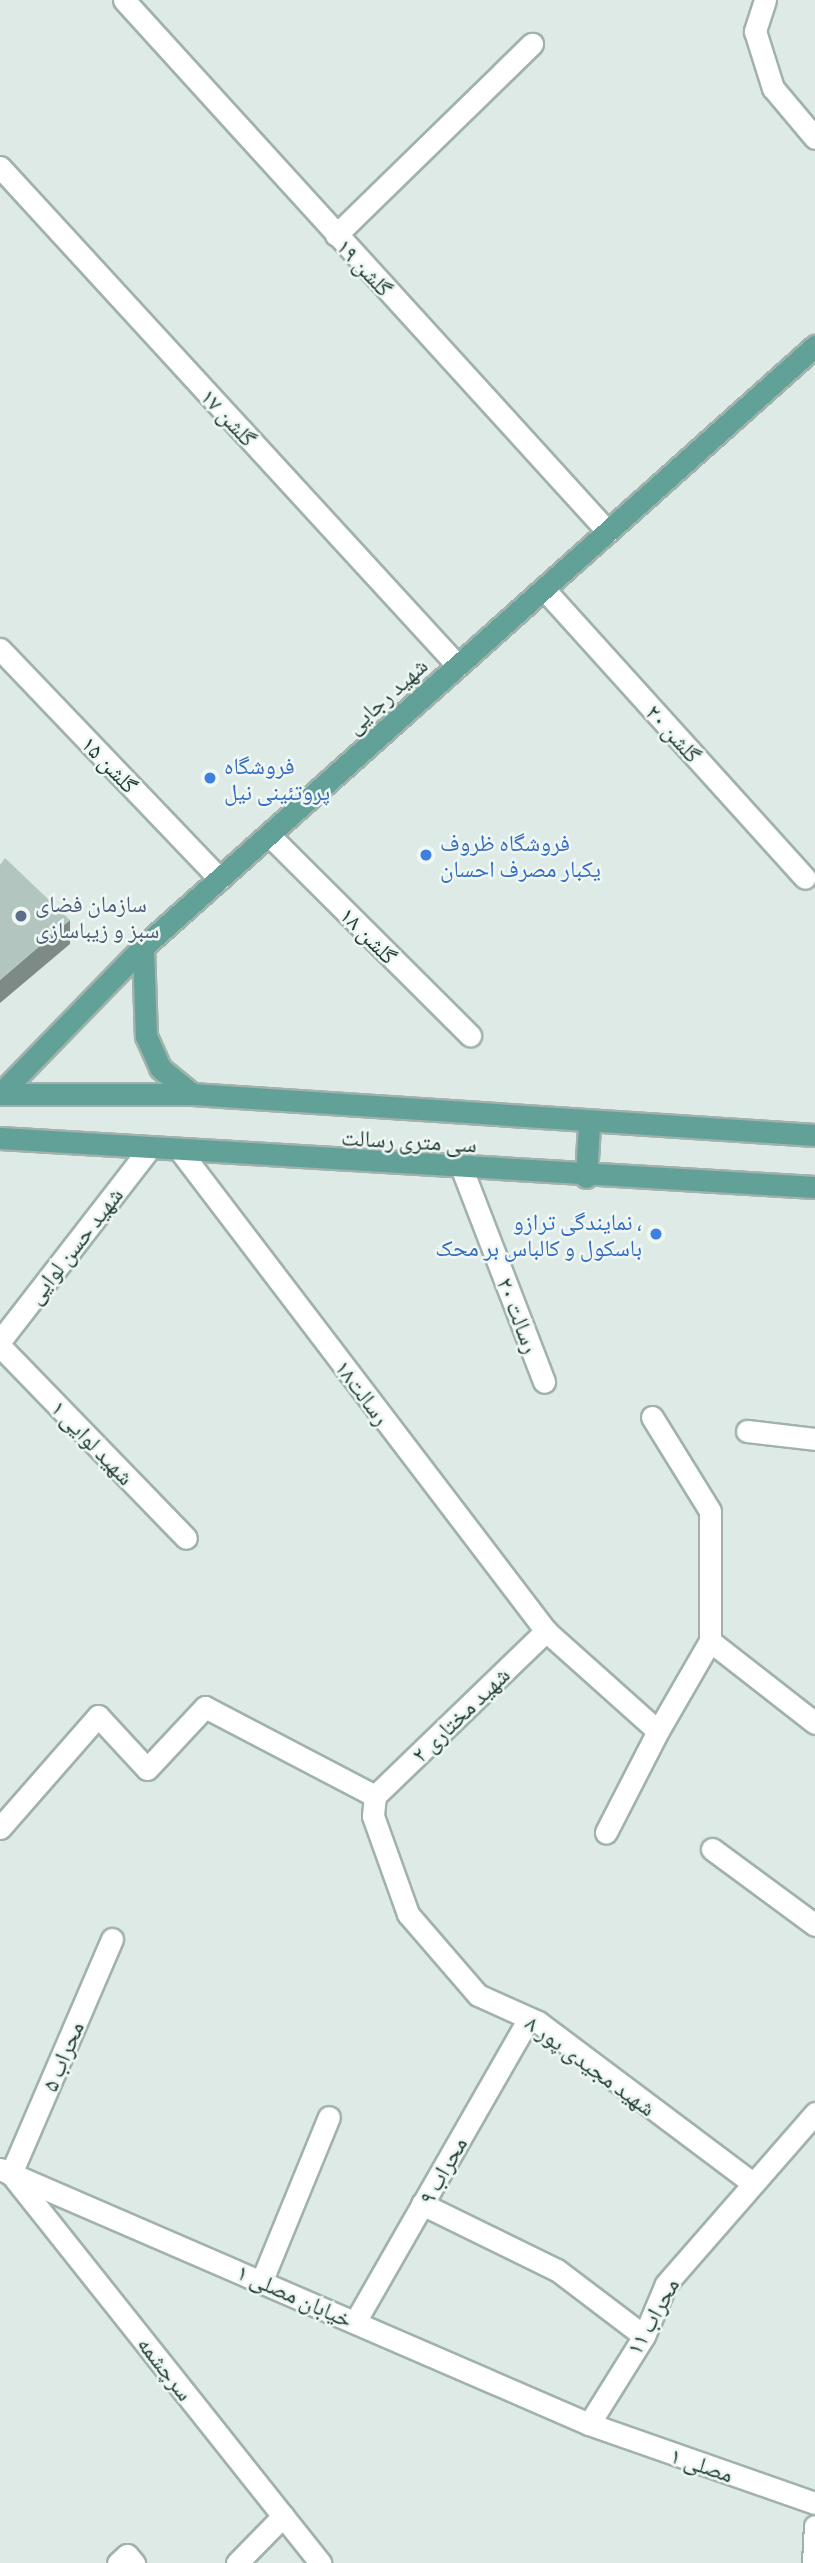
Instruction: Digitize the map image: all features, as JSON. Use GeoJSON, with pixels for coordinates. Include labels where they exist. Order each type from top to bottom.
{"type":"FeatureCollection","features":[{"type":"Feature","properties":{"kind":"main road","name":"شهید رجایی"},"geometry":{"type":"LineString","coordinates":[[0,1094],[143,947],[815,346]]}},
{"type":"Feature","properties":{"kind":"main road"},"geometry":{"type":"LineString","coordinates":[[143,947],[146,1036],[160,1068],[192,1094]]}},
{"type":"Feature","properties":{"kind":"main road","name":"سی متری رسالت"},"geometry":{"type":"LineString","coordinates":[[0,1094],[192,1094],[589,1125],[815,1135]]}},
{"type":"Feature","properties":{"kind":"main road"},"geometry":{"type":"LineString","coordinates":[[586,1177],[589,1125]]}},
{"type":"Feature","properties":{"kind":"main road","name":"سی متری رسالت"},"geometry":{"type":"LineString","coordinates":[[0,1138],[463,1170],[815,1187]]}},
{"type":"Feature","properties":{"kind":"street","name":"۱۹ گلشن"},"geometry":{"type":"LineString","coordinates":[[124,0],[608,532]]}},
{"type":"Feature","properties":{"kind":"street"},"geometry":{"type":"LineString","coordinates":[[765,0],[755,31],[773,88],[815,138]]}},
{"type":"Feature","properties":{"kind":"street"},"geometry":{"type":"LineString","coordinates":[[336,235],[532,44]]}},
{"type":"Feature","properties":{"kind":"street","name":"گلشن ۱۷"},"geometry":{"type":"LineString","coordinates":[[0,167],[458,666]]}},
{"type":"Feature","properties":{"kind":"street","name":"۲۰ گلشن"},"geometry":{"type":"LineString","coordinates":[[544,589],[805,878]]}},
{"type":"Feature","properties":{"kind":"street","name":"گلشن ۱۵"},"geometry":{"type":"LineString","coordinates":[[0,649],[220,879]]}},
{"type":"Feature","properties":{"kind":"street","name":"۱۸ گلشن"},"geometry":{"type":"LineString","coordinates":[[269,835],[470,1035]]}},
{"type":"Feature","properties":{"kind":"street","name":"شهید حسن لوایی"},"geometry":{"type":"LineString","coordinates":[[0,1343],[149,1149]]}},
{"type":"Feature","properties":{"kind":"street","name":"رسالت۱۸"},"geometry":{"type":"LineString","coordinates":[[181,1152],[546,1631],[658,1731]]}},
{"type":"Feature","properties":{"kind":"street","name":"۲۰ رسالت"},"geometry":{"type":"LineString","coordinates":[[463,1170],[544,1382]]}},
{"type":"Feature","properties":{"kind":"street","name":"۱ شهید لوایی"},"geometry":{"type":"LineString","coordinates":[[0,1343],[186,1538]]}},
{"type":"Feature","properties":{"kind":"street"},"geometry":{"type":"LineString","coordinates":[[606,1832],[658,1731],[710,1641],[710,1511],[652,1417]]}},
{"type":"Feature","properties":{"kind":"street"},"geometry":{"type":"LineString","coordinates":[[747,1432],[815,1439]]}},
{"type":"Feature","properties":{"kind":"street","name":"۲ شهید مختاری"},"geometry":{"type":"LineString","coordinates":[[375,1796],[546,1631]]}},
{"type":"Feature","properties":{"kind":"street"},"geometry":{"type":"LineString","coordinates":[[710,1641],[815,1723]]}},
{"type":"Feature","properties":{"kind":"street"},"geometry":{"type":"LineString","coordinates":[[0,1828],[98,1716],[147,1769],[205,1707],[375,1796]]}},
{"type":"Feature","properties":{"kind":"street","name":"۸ شهید مجیدی پور"},"geometry":{"type":"LineString","coordinates":[[375,1796],[373,1816],[408,1914],[478,1995],[529,2018],[750,2181]]}},
{"type":"Feature","properties":{"kind":"street"},"geometry":{"type":"LineString","coordinates":[[712,1849],[815,1925]]}},
{"type":"Feature","properties":{"kind":"street","name":"۵ محراب"},"geometry":{"type":"LineString","coordinates":[[6,2171],[112,1939]]}},
{"type":"Feature","properties":{"kind":"street","name":"۹ محراب"},"geometry":{"type":"LineString","coordinates":[[355,2322],[529,2018]]}},
{"type":"Feature","properties":{"kind":"street","name":"۱۱ محراب"},"geometry":{"type":"LineString","coordinates":[[589,2424],[644,2336],[666,2284],[750,2181],[815,2113]]}},
{"type":"Feature","properties":{"kind":"street"},"geometry":{"type":"LineString","coordinates":[[262,2280],[329,2117]]}},
{"type":"Feature","properties":{"kind":"street","name":"خیابان مصلی ۱"},"geometry":{"type":"LineString","coordinates":[[6,2171],[589,2424]]}},
{"type":"Feature","properties":{"kind":"street","name":"سرچشمه"},"geometry":{"type":"LineString","coordinates":[[6,2171],[320,2563]]}},
{"type":"Feature","properties":{"kind":"street"},"geometry":{"type":"LineString","coordinates":[[422,2204],[557,2270],[644,2336]]}},
{"type":"Feature","properties":{"kind":"street","name":"۱ مصلی"},"geometry":{"type":"LineString","coordinates":[[589,2424],[815,2503]]}},
{"type":"Feature","properties":{"kind":"street"},"geometry":{"type":"LineString","coordinates":[[237,2563],[283,2516]]}},
{"type":"Feature","properties":{"kind":"street"},"geometry":{"type":"LineString","coordinates":[[813,2563],[815,2526]]}},
{"type":"Feature","properties":{"kind":"street"},"geometry":{"type":"LineString","coordinates":[[118,2563],[127,2555],[134,2563]]}},
{"type":"Feature","properties":{"kind":"building","name":"سازمان فضای سبز و زیباسازی"},"geometry":{"type":"Polygon","coordinates":[[[5,858],[70,920],[0,980],[0,865],[5,858]]]}},
{"type":"Feature","properties":{"kind":"place","name":"فروشگاه پروتئینی نیل"},"geometry":{"type":"Point","coordinates":[210,778]}},
{"type":"Feature","properties":{"kind":"place","name":"فروشگاه ظروف یکبار مصرف احسان"},"geometry":{"type":"Point","coordinates":[426,855]}},
{"type":"Feature","properties":{"kind":"place","name":"سازمان فضای سبز و زیباسازی"},"geometry":{"type":"Point","coordinates":[21,916]}},
{"type":"Feature","properties":{"kind":"place","name":"نمایندگی ترازو ، باسکول و کالباس بر محک"},"geometry":{"type":"Point","coordinates":[656,1234]}}]}
